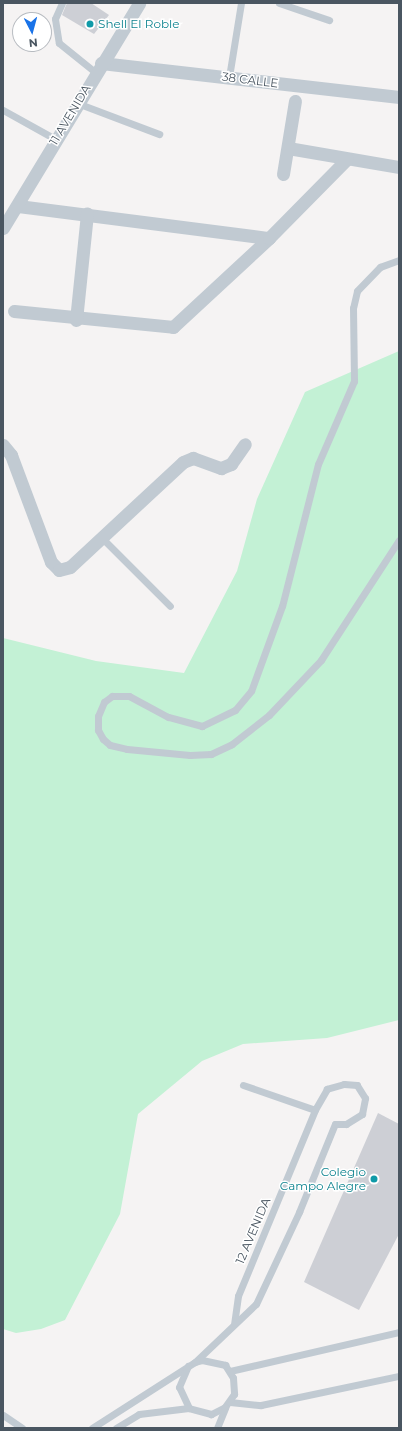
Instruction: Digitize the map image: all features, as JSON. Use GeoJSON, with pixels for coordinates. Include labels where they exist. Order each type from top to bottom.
{"type":"FeatureCollection","features":[{"type":"Feature","properties":{"kind":"street","name":"11 AVENIDA"},"geometry":{"type":"LineString","coordinates":[[3,228],[18,206],[55,139],[135,4]]}},
{"type":"Feature","properties":{"kind":"street","name":"38 CALLE"},"geometry":{"type":"LineString","coordinates":[[98,68],[228,77],[399,97]]}},
{"type":"Feature","properties":{"kind":"street"},"geometry":{"type":"LineString","coordinates":[[283,174],[295,101]]}},
{"type":"Feature","properties":{"kind":"street"},"geometry":{"type":"LineString","coordinates":[[288,148],[399,167]]}},
{"type":"Feature","properties":{"kind":"street"},"geometry":{"type":"LineString","coordinates":[[14,311],[76,320],[173,328],[269,238],[347,159]]}},
{"type":"Feature","properties":{"kind":"street"},"geometry":{"type":"LineString","coordinates":[[18,206],[269,238]]}},
{"type":"Feature","properties":{"kind":"street"},"geometry":{"type":"LineString","coordinates":[[76,320],[87,214]]}},
{"type":"Feature","properties":{"kind":"street"},"geometry":{"type":"LineString","coordinates":[[3,445],[11,456],[51,562],[59,570],[70,567],[183,462],[193,458],[221,468],[231,464],[245,444]]}},
{"type":"Feature","properties":{"kind":"lane"},"geometry":{"type":"LineString","coordinates":[[62,3],[55,19],[59,43],[98,68]]}},
{"type":"Feature","properties":{"kind":"lane"},"geometry":{"type":"LineString","coordinates":[[228,77],[242,3]]}},
{"type":"Feature","properties":{"kind":"lane"},"geometry":{"type":"LineString","coordinates":[[279,3],[329,20]]}},
{"type":"Feature","properties":{"kind":"lane"},"geometry":{"type":"LineString","coordinates":[[76,103],[159,134]]}},
{"type":"Feature","properties":{"kind":"lane"},"geometry":{"type":"LineString","coordinates":[[3,110],[55,139]]}},
{"type":"Feature","properties":{"kind":"lane"},"geometry":{"type":"LineString","coordinates":[[399,260],[380,267],[357,291],[353,308],[354,381],[318,464],[282,606],[251,691],[235,710],[202,726],[168,717],[129,696],[112,696],[104,702],[98,716],[98,730],[103,739],[110,744],[127,749],[190,755],[211,754],[232,744],[269,715],[321,660],[399,540]]}},
{"type":"Feature","properties":{"kind":"lane"},"geometry":{"type":"LineString","coordinates":[[102,538],[170,606]]}},
{"type":"Feature","properties":{"kind":"lane","name":"12 AVENIDA"},"geometry":{"type":"LineString","coordinates":[[195,1362],[234,1323],[256,1304],[299,1212],[335,1124],[346,1124],[362,1114],[365,1098],[357,1085],[344,1084],[327,1089],[315,1110],[238,1296],[234,1323]]}},
{"type":"Feature","properties":{"kind":"lane"},"geometry":{"type":"LineString","coordinates":[[243,1086],[315,1110]]}},
{"type":"Feature","properties":{"kind":"lane"},"geometry":{"type":"LineString","coordinates":[[92,1428],[195,1362],[210,1359],[230,1371],[399,1332]]}},
{"type":"Feature","properties":{"kind":"lane"},"geometry":{"type":"LineString","coordinates":[[188,1366],[179,1387],[189,1408]]}},
{"type":"Feature","properties":{"kind":"lane"},"geometry":{"type":"LineString","coordinates":[[217,1428],[228,1405],[234,1386],[230,1371]]}},
{"type":"Feature","properties":{"kind":"lane"},"geometry":{"type":"LineString","coordinates":[[116,1428],[139,1414],[189,1408],[211,1414],[228,1405],[261,1405],[399,1376]]}},
{"type":"Feature","properties":{"kind":"lane"},"geometry":{"type":"LineString","coordinates":[[3,1415],[22,1428]]}},
{"type":"Feature","properties":{"kind":"green space"},"geometry":{"type":"Polygon","coordinates":[[[399,351],[399,1020],[327,1038],[243,1044],[202,1061],[138,1114],[120,1214],[65,1320],[41,1329],[16,1333],[3,1329],[3,638],[96,661],[184,673],[237,571],[257,499],[305,392],[399,351]]]}},
{"type":"Feature","properties":{"kind":"building","name":"Shell El Roble"},"geometry":{"type":"Polygon","coordinates":[[[67,3],[91,3],[109,15],[94,34],[62,15],[67,3]]]}},
{"type":"Feature","properties":{"kind":"building","name":"Colegio Campo Alegre"},"geometry":{"type":"Polygon","coordinates":[[[378,1113],[399,1124],[399,1234],[359,1310],[304,1282],[378,1113]]]}},
{"type":"Feature","properties":{"kind":"place","name":"Shell El Roble"},"geometry":{"type":"Point","coordinates":[90,24]}},
{"type":"Feature","properties":{"kind":"place","name":"Colegio Campo Alegre"},"geometry":{"type":"Point","coordinates":[374,1179]}}]}
